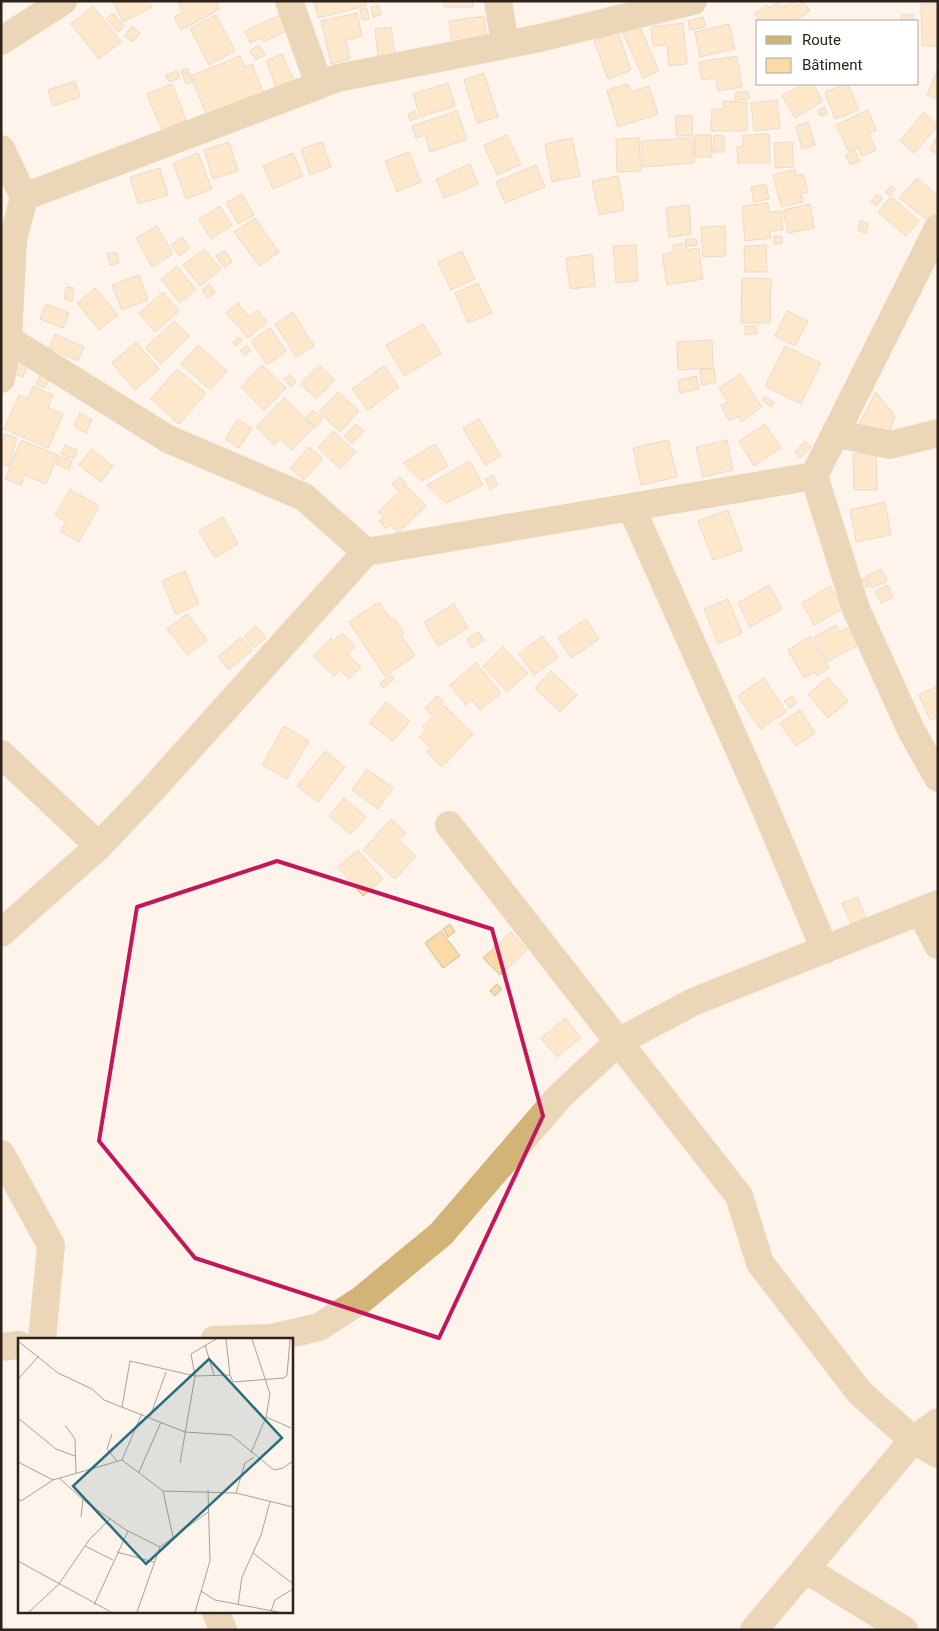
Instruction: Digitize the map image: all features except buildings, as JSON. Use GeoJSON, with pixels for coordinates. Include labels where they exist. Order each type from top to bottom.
{"type":"FeatureCollection","features":[{"type":"Feature","properties":{"kind":"street"},"geometry":{"type":"LineString","coordinates":[[1,41],[64,1]]}},
{"type":"Feature","properties":{"kind":"street"},"geometry":{"type":"LineString","coordinates":[[289,1],[319,84]]}},
{"type":"Feature","properties":{"kind":"street"},"geometry":{"type":"LineString","coordinates":[[498,1],[505,44]]}},
{"type":"Feature","properties":{"kind":"street"},"geometry":{"type":"LineString","coordinates":[[24,198],[338,78],[505,44],[693,1]]}},
{"type":"Feature","properties":{"kind":"street"},"geometry":{"type":"LineString","coordinates":[[1,149],[24,198],[13,240],[8,339],[1,379]]}},
{"type":"Feature","properties":{"kind":"street"},"geometry":{"type":"LineString","coordinates":[[938,228],[814,476],[856,609],[911,730],[938,778]]}},
{"type":"Feature","properties":{"kind":"street"},"geometry":{"type":"LineString","coordinates":[[8,339],[168,439],[304,497],[366,552]]}},
{"type":"Feature","properties":{"kind":"street"},"geometry":{"type":"LineString","coordinates":[[835,434],[890,445],[938,433]]}},
{"type":"Feature","properties":{"kind":"street"},"geometry":{"type":"LineString","coordinates":[[1,933],[99,846],[151,791],[366,552],[814,476]]}},
{"type":"Feature","properties":{"kind":"street"},"geometry":{"type":"LineString","coordinates":[[631,507],[763,803],[825,950]]}},
{"type":"Feature","properties":{"kind":"street"},"geometry":{"type":"LineString","coordinates":[[1,754],[99,846]]}},
{"type":"Feature","properties":{"kind":"street"},"geometry":{"type":"LineString","coordinates":[[449,825],[739,1196],[760,1263],[860,1393],[913,1440],[938,1454]]}},
{"type":"Feature","properties":{"kind":"street"},"geometry":{"type":"LineString","coordinates":[[272,1338],[319,1327],[362,1300],[441,1234],[558,1097],[618,1042],[693,1002],[929,908],[938,945]]}},
{"type":"Feature","properties":{"kind":"street"},"geometry":{"type":"LineString","coordinates":[[1,1154],[51,1245],[42,1338]]}},
{"type":"Feature","properties":{"kind":"street"},"geometry":{"type":"LineString","coordinates":[[1,1347],[18,1346]]}},
{"type":"Feature","properties":{"kind":"street"},"geometry":{"type":"LineString","coordinates":[[754,1630],[913,1440],[938,1422]]}},
{"type":"Feature","properties":{"kind":"street"},"geometry":{"type":"LineString","coordinates":[[805,1569],[904,1630]]}},
{"type":"Feature","properties":{"kind":"street"},"geometry":{"type":"LineString","coordinates":[[217,1614],[223,1630]]}},
{"type":"Feature","properties":{"kind":"highlighted area"},"geometry":{"type":"Polygon","coordinates":[[[277,861],[492,929],[543,1116],[439,1338],[195,1258],[99,1141],[137,907],[277,861]]]}}]}
